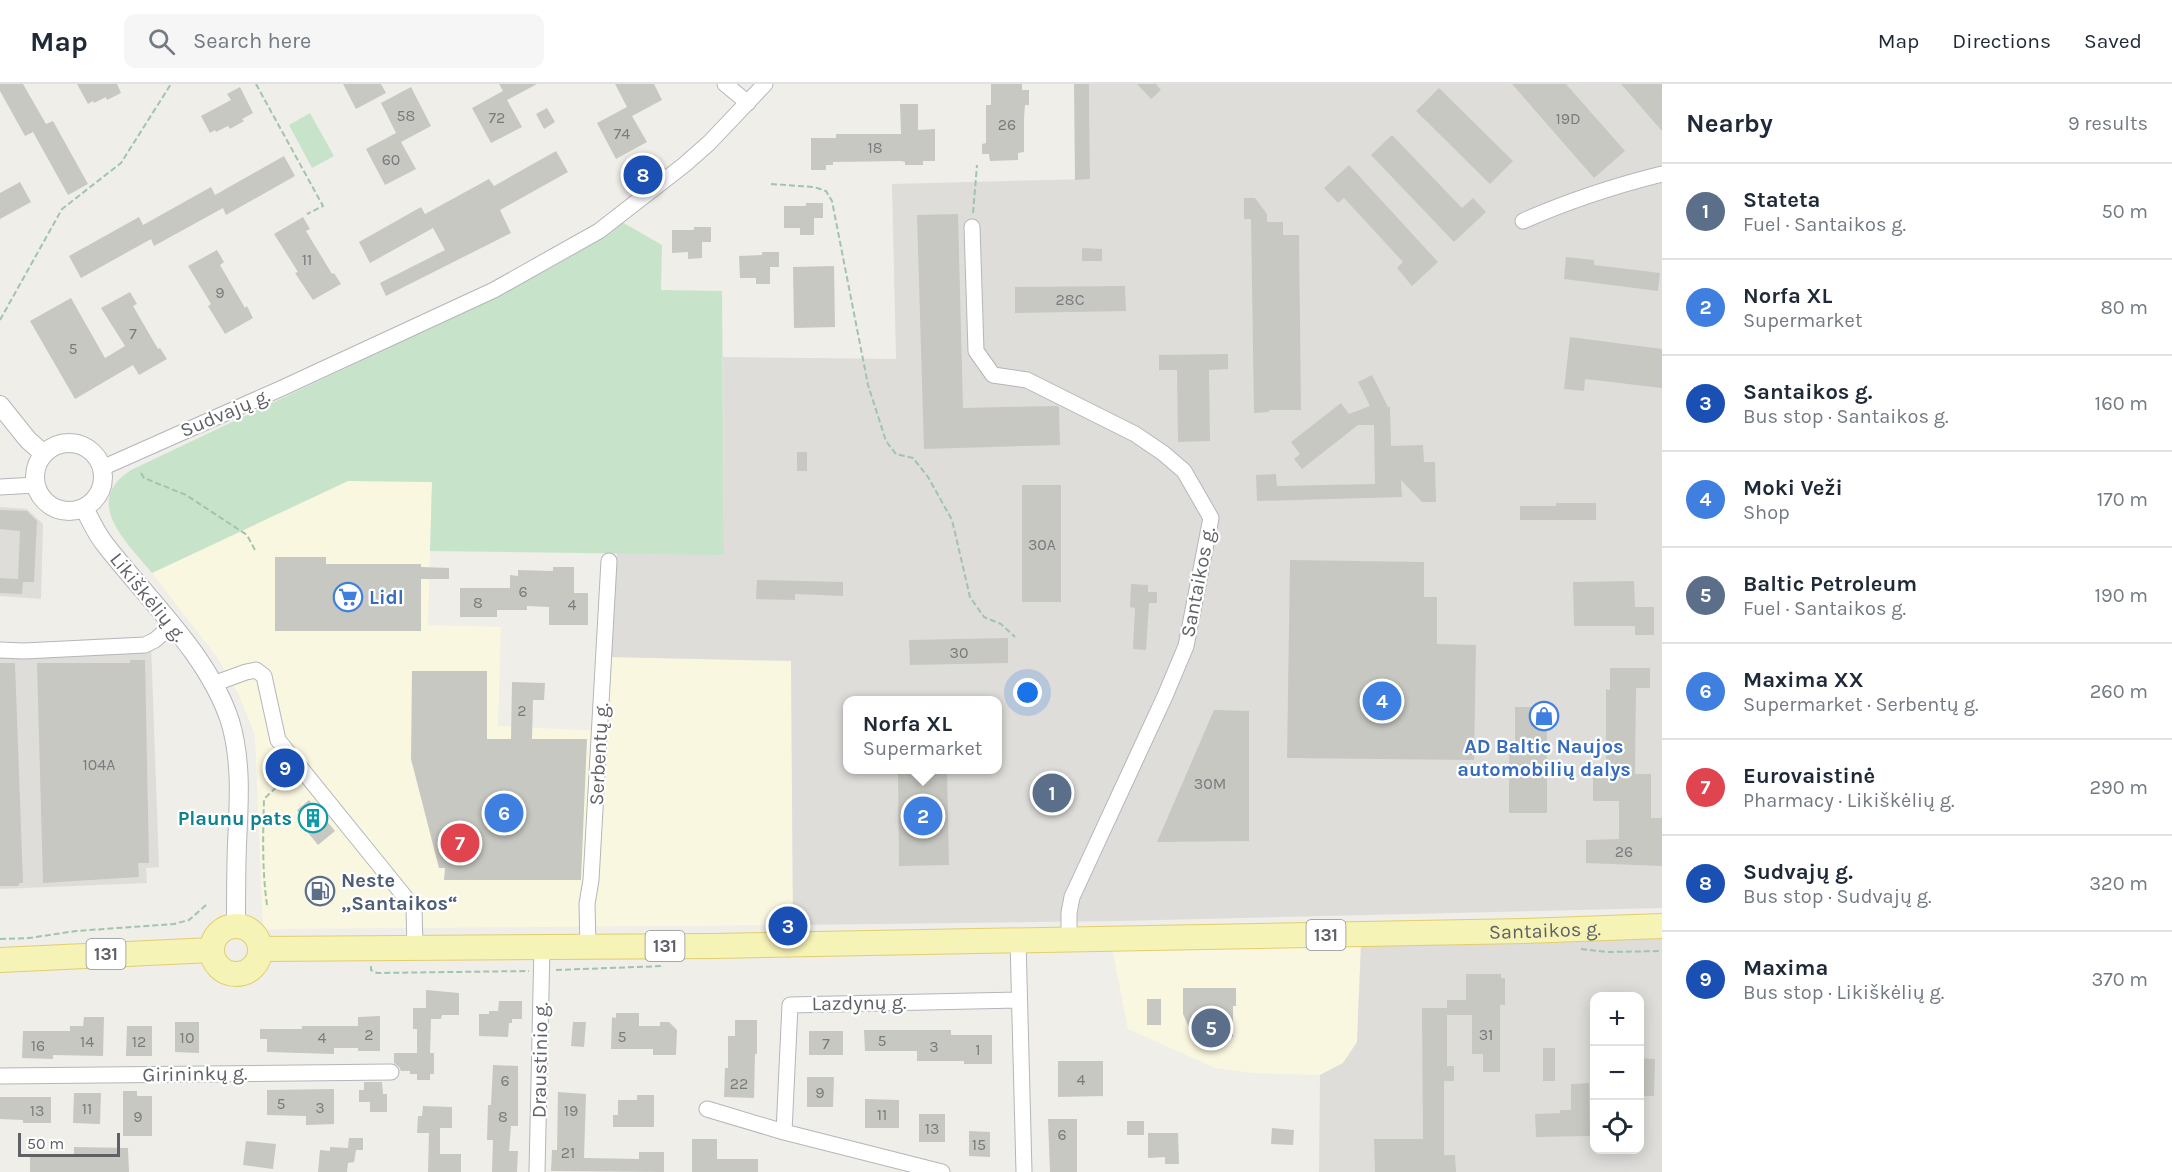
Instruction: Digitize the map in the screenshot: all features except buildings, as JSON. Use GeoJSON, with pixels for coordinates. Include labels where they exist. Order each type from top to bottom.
{"type":"FeatureCollection","features":[{"type":"Feature","properties":{"kind":"main road"},"geometry":{"type":"LineString","coordinates":[[236,926],[245,927],[253,932],[261,949],[256,965],[241,974],[224,972],[217,966],[212,950],[213,943],[222,931],[236,926]]}},
{"type":"Feature","properties":{"kind":"main road","name":"Santaikos g."},"geometry":{"type":"LineString","coordinates":[[261,949],[1018,940],[1524,931],[1662,926]]}},
{"type":"Feature","properties":{"kind":"main road","name":"131"},"geometry":{"type":"LineString","coordinates":[[0,960],[212,950]]}},
{"type":"Feature","properties":{"kind":"street"},"geometry":{"type":"LineString","coordinates":[[725,84],[748,104]]}},
{"type":"Feature","properties":{"kind":"street","name":"Sudvajų g."},"geometry":{"type":"LineString","coordinates":[[102,468],[300,380],[528,272],[599,231],[657,188],[701,151],[765,84]]}},
{"type":"Feature","properties":{"kind":"street"},"geometry":{"type":"LineString","coordinates":[[1523,221],[1622,184],[1662,174]]}},
{"type":"Feature","properties":{"kind":"street","name":"Santaikos g."},"geometry":{"type":"LineString","coordinates":[[972,227],[976,351],[993,375],[1027,380],[1124,428],[1154,447],[1184,471],[1211,518],[1186,646],[1072,897],[1069,913],[1069,939]]}},
{"type":"Feature","properties":{"kind":"street"},"geometry":{"type":"LineString","coordinates":[[0,405],[28,440],[44,454]]}},
{"type":"Feature","properties":{"kind":"street"},"geometry":{"type":"LineString","coordinates":[[65,443],[77,444],[88,449],[97,458],[102,468],[103,480],[100,491],[84,508],[72,511],[60,510],[49,505],[41,496],[36,485],[35,474],[44,454],[65,443]]}},
{"type":"Feature","properties":{"kind":"street"},"geometry":{"type":"LineString","coordinates":[[0,488],[36,485]]}},
{"type":"Feature","properties":{"kind":"street","name":"Likiškėlių g."},"geometry":{"type":"LineString","coordinates":[[84,508],[103,541],[172,625],[213,684],[230,723],[238,760],[236,926]]}},
{"type":"Feature","properties":{"kind":"street","name":"Serbentų g."},"geometry":{"type":"LineString","coordinates":[[588,946],[586,904],[591,880],[609,561]]}},
{"type":"Feature","properties":{"kind":"street"},"geometry":{"type":"LineString","coordinates":[[0,650],[24,651],[145,645],[155,640],[172,625]]}},
{"type":"Feature","properties":{"kind":"street"},"geometry":{"type":"LineString","coordinates":[[213,684],[256,670],[264,676],[278,740],[282,748],[414,908],[415,948]]}},
{"type":"Feature","properties":{"kind":"street"},"geometry":{"type":"LineString","coordinates":[[1018,940],[1024,1172]]}},
{"type":"Feature","properties":{"kind":"street","name":"Draustinio g."},"geometry":{"type":"LineString","coordinates":[[537,1172],[542,947]]}},
{"type":"Feature","properties":{"kind":"street","name":"Lazdynų g."},"geometry":{"type":"LineString","coordinates":[[784,1132],[790,1005],[1018,1000]]}},
{"type":"Feature","properties":{"kind":"street","name":"Girininkų g."},"geometry":{"type":"LineString","coordinates":[[0,1076],[391,1072]]}},
{"type":"Feature","properties":{"kind":"street"},"geometry":{"type":"LineString","coordinates":[[707,1109],[784,1132],[942,1172]]}},
{"type":"Feature","properties":{"kind":"path"},"geometry":{"type":"LineString","coordinates":[[0,320],[62,210],[121,164],[171,84]]}},
{"type":"Feature","properties":{"kind":"path"},"geometry":{"type":"LineString","coordinates":[[256,84],[323,206],[307,214]]}},
{"type":"Feature","properties":{"kind":"path"},"geometry":{"type":"LineString","coordinates":[[972,227],[977,165]]}},
{"type":"Feature","properties":{"kind":"path"},"geometry":{"type":"LineString","coordinates":[[771,184],[820,189],[826,191],[832,201],[868,385],[886,441],[896,454],[913,458],[928,477],[952,520],[970,597],[984,617],[1001,624],[1015,637]]}},
{"type":"Feature","properties":{"kind":"path"},"geometry":{"type":"LineString","coordinates":[[141,472],[144,478],[186,495],[247,535],[256,552]]}},
{"type":"Feature","properties":{"kind":"path"},"geometry":{"type":"LineString","coordinates":[[267,905],[264,882],[264,799],[291,773]]}},
{"type":"Feature","properties":{"kind":"path"},"geometry":{"type":"LineString","coordinates":[[0,939],[174,924],[189,920],[207,904]]}},
{"type":"Feature","properties":{"kind":"shaded area"},"geometry":{"type":"Polygon","coordinates":[[[1089,84],[1662,84],[1662,908],[1118,921],[793,925],[791,661],[609,657],[617,553],[724,554],[723,357],[896,359],[892,184],[1090,179],[1089,84]]]}},
{"type":"Feature","properties":{"kind":"shaded area"},"geometry":{"type":"Polygon","coordinates":[[[348,481],[432,482],[428,625],[501,627],[498,726],[605,731],[608,657],[791,661],[793,925],[263,929],[255,735],[239,695],[217,657],[152,573],[348,481]]]}},
{"type":"Feature","properties":{"kind":"shaded area"},"geometry":{"type":"Polygon","coordinates":[[[0,507],[27,509],[43,524],[41,599],[0,596],[0,507]]]}},
{"type":"Feature","properties":{"kind":"shaded area"},"geometry":{"type":"Polygon","coordinates":[[[151,642],[159,867],[146,868],[147,883],[0,889],[0,647],[151,642]]]}},
{"type":"Feature","properties":{"kind":"shaded area"},"geometry":{"type":"Polygon","coordinates":[[[1662,938],[1662,1172],[1319,1172],[1320,1075],[1343,1063],[1357,1042],[1361,944],[1662,938]]]}},
{"type":"Feature","properties":{"kind":"shaded area"},"geometry":{"type":"Polygon","coordinates":[[[1361,944],[1357,1042],[1343,1063],[1320,1075],[1253,1073],[1215,1068],[1128,1029],[1112,948],[1361,944]]]}},
{"type":"Feature","properties":{"kind":"green space"},"geometry":{"type":"Polygon","coordinates":[[[310,113],[334,156],[312,168],[289,125],[310,113]]]}},
{"type":"Feature","properties":{"kind":"green space"},"geometry":{"type":"Polygon","coordinates":[[[622,222],[662,245],[661,290],[722,291],[724,555],[430,551],[432,482],[348,481],[152,573],[113,522],[109,508],[110,495],[117,482],[131,470],[506,292],[572,256],[622,222]]]}},
{"type":"Feature","properties":{"kind":"place","name":"Sudvajų g."},"geometry":{"type":"Point","coordinates":[643,175]}},
{"type":"Feature","properties":{"kind":"place","name":"Lidl"},"geometry":{"type":"Point","coordinates":[348,597]}},
{"type":"Feature","properties":{"kind":"place","name":"Moki Veži"},"geometry":{"type":"Point","coordinates":[1382,701]}},
{"type":"Feature","properties":{"kind":"place","name":"AD Baltic Naujos automobilių dalys"},"geometry":{"type":"Point","coordinates":[1544,716]}},
{"type":"Feature","properties":{"kind":"place","name":"Maxima"},"geometry":{"type":"Point","coordinates":[285,768]}},
{"type":"Feature","properties":{"kind":"place","name":"Stateta"},"geometry":{"type":"Point","coordinates":[1052,793]}},
{"type":"Feature","properties":{"kind":"place","name":"Maxima XX"},"geometry":{"type":"Point","coordinates":[504,813]}},
{"type":"Feature","properties":{"kind":"place","name":"Norfa XL"},"geometry":{"type":"Point","coordinates":[923,816]}},
{"type":"Feature","properties":{"kind":"place","name":"Plaunu pats"},"geometry":{"type":"Point","coordinates":[313,818]}},
{"type":"Feature","properties":{"kind":"place","name":"Eurovaistinė"},"geometry":{"type":"Point","coordinates":[460,843]}},
{"type":"Feature","properties":{"kind":"place","name":"Neste „Santaikos“"},"geometry":{"type":"Point","coordinates":[320,891]}},
{"type":"Feature","properties":{"kind":"place","name":"Santaikos g."},"geometry":{"type":"Point","coordinates":[788,926]}},
{"type":"Feature","properties":{"kind":"place","name":"Baltic Petroleum"},"geometry":{"type":"Point","coordinates":[1211,1028]}}]}
